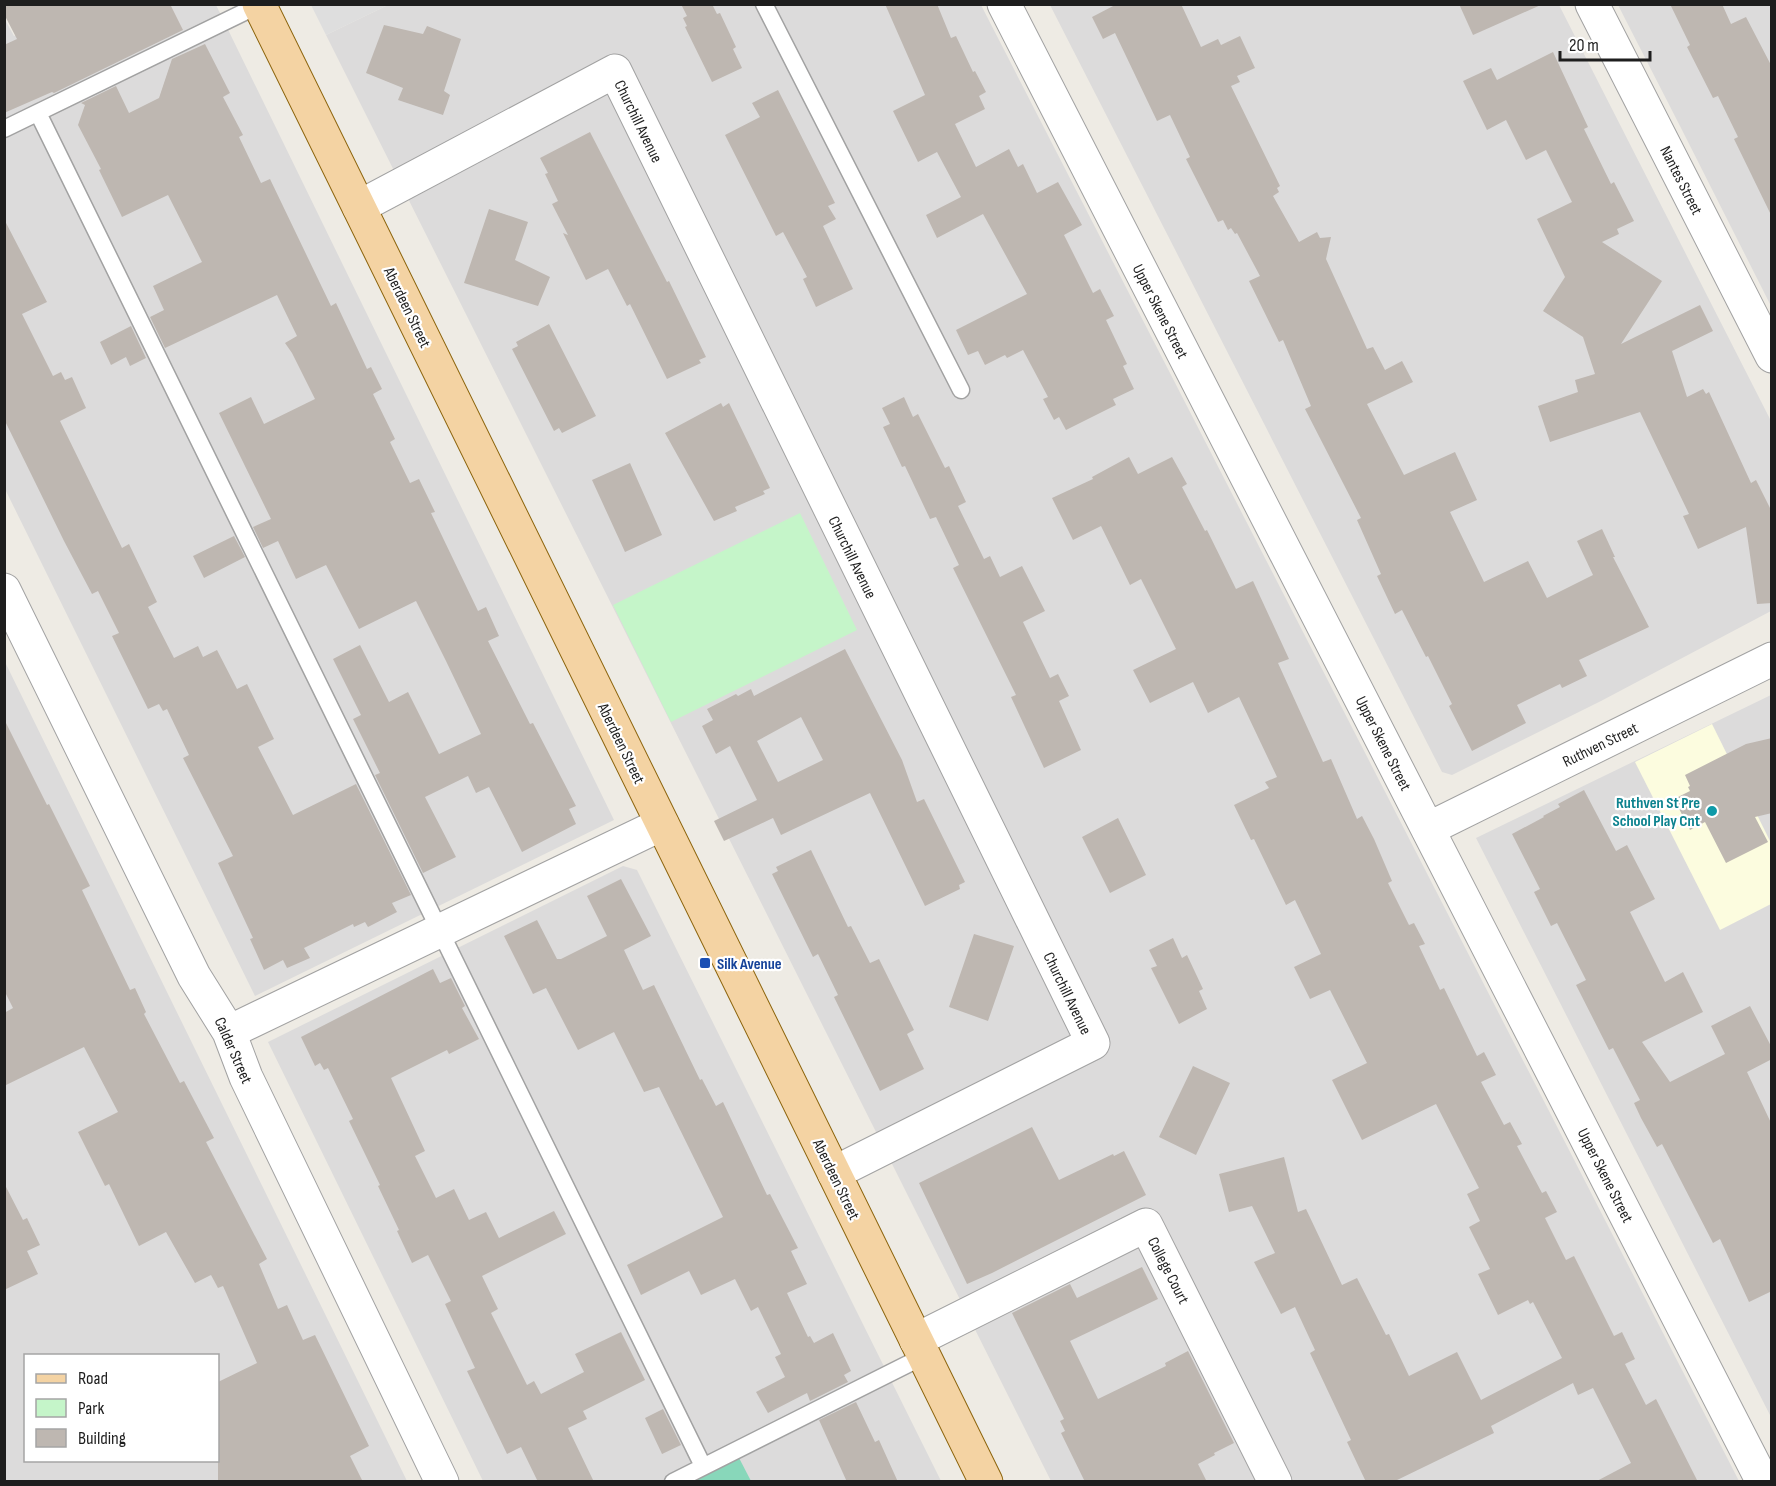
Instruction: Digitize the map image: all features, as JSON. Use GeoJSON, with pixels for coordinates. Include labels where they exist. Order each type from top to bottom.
{"type":"FeatureCollection","features":[{"type":"Feature","properties":{"kind":"main road","name":"Aberdeen Street"},"geometry":{"type":"LineString","coordinates":[[259,5],[986,1482]]}},
{"type":"Feature","properties":{"kind":"street","name":"Upper Skene Street"},"geometry":{"type":"LineString","coordinates":[[1004,4],[1763,1482]]}},
{"type":"Feature","properties":{"kind":"street","name":"Nantes Street"},"geometry":{"type":"LineString","coordinates":[[1592,4],[1772,356]]}},
{"type":"Feature","properties":{"kind":"street","name":"Churchill Avenue"},"geometry":{"type":"LineString","coordinates":[[359,207],[615,71],[1092,1043],[834,1173]]}},
{"type":"Feature","properties":{"kind":"street","name":"Calder Street"},"geometry":{"type":"LineString","coordinates":[[4,590],[194,976],[229,1032],[246,1077],[442,1482]]}},
{"type":"Feature","properties":{"kind":"street","name":"Ruthven Street"},"geometry":{"type":"LineString","coordinates":[[1428,829],[1772,659]]}},
{"type":"Feature","properties":{"kind":"street"},"geometry":{"type":"LineString","coordinates":[[229,1032],[662,824]]}},
{"type":"Feature","properties":{"kind":"street","name":"College Court"},"geometry":{"type":"LineString","coordinates":[[920,1348],[1146,1225],[1275,1482]]}},
{"type":"Feature","properties":{"kind":"lane"},"geometry":{"type":"LineString","coordinates":[[764,4],[961,390]]}},
{"type":"Feature","properties":{"kind":"lane"},"geometry":{"type":"LineString","coordinates":[[4,129],[259,5]]}},
{"type":"Feature","properties":{"kind":"lane"},"geometry":{"type":"LineString","coordinates":[[38,113],[703,1467]]}},
{"type":"Feature","properties":{"kind":"lane"},"geometry":{"type":"LineString","coordinates":[[673,1482],[920,1348]]}},
{"type":"Feature","properties":{"kind":"shaded area"},"geometry":{"type":"Polygon","coordinates":[[[80,5],[216,5],[614,820],[255,996],[5,489],[4,18],[14,36],[80,5]]]}},
{"type":"Feature","properties":{"kind":"shaded area"},"geometry":{"type":"Polygon","coordinates":[[[311,5],[388,5],[326,35],[311,5]]]}},
{"type":"Feature","properties":{"kind":"shaded area"},"geometry":{"type":"Polygon","coordinates":[[[388,5],[981,5],[1739,1481],[1051,1481],[326,35],[388,5]]]}},
{"type":"Feature","properties":{"kind":"shaded area"},"geometry":{"type":"Polygon","coordinates":[[[1050,5],[1559,5],[1771,421],[1771,611],[1601,701],[1452,775],[1442,772],[1050,5]]]}},
{"type":"Feature","properties":{"kind":"shaded area"},"geometry":{"type":"Polygon","coordinates":[[[1618,5],[1771,5],[1771,306],[1680,126],[1618,5]]]}},
{"type":"Feature","properties":{"kind":"shaded area"},"geometry":{"type":"Polygon","coordinates":[[[5,662],[407,1481],[5,1481],[5,662]]]}},
{"type":"Feature","properties":{"kind":"shaded area"},"geometry":{"type":"Polygon","coordinates":[[[1771,695],[1771,1417],[1476,838],[1771,695]]]}},
{"type":"Feature","properties":{"kind":"shaded area"},"geometry":{"type":"Polygon","coordinates":[[[1712,724],[1771,843],[1771,904],[1720,930],[1635,762],[1712,724]]]}},
{"type":"Feature","properties":{"kind":"shaded area"},"geometry":{"type":"Polygon","coordinates":[[[623,866],[637,870],[941,1481],[483,1481],[268,1042],[623,866]]]}},
{"type":"Feature","properties":{"kind":"green space"},"geometry":{"type":"Polygon","coordinates":[[[800,513],[857,630],[671,722],[613,605],[800,513]]]}},
{"type":"Feature","properties":{"kind":"green space"},"geometry":{"type":"Polygon","coordinates":[[[738,1456],[751,1481],[688,1482],[738,1456]]]}},
{"type":"Feature","properties":{"kind":"building"},"geometry":{"type":"Polygon","coordinates":[[[4,4],[170,4],[183,30],[54,93],[4,113],[4,45],[17,39],[4,14],[4,4]]]}},
{"type":"Feature","properties":{"kind":"building"},"geometry":{"type":"Polygon","coordinates":[[[681,4],[712,4],[717,14],[720,13],[736,47],[733,49],[742,68],[712,82],[685,27],[687,26],[683,18],[687,16],[681,4]]]}},
{"type":"Feature","properties":{"kind":"building"},"geometry":{"type":"Polygon","coordinates":[[[885,4],[937,4],[951,38],[956,36],[973,72],[975,71],[986,92],[979,96],[985,109],[955,124],[976,167],[1009,149],[1018,167],[1023,164],[1037,193],[1058,182],[1082,225],[1064,235],[1093,293],[1100,289],[1114,316],[1106,320],[1127,364],[1123,366],[1134,389],[1113,399],[1116,405],[1066,430],[1059,417],[1054,420],[1043,399],[1048,397],[1023,350],[1007,358],[1005,355],[985,365],[978,351],[968,355],[956,330],[1027,294],[983,214],[937,238],[926,215],[961,197],[937,152],[918,162],[893,111],[925,95],[885,4]]]}},
{"type":"Feature","properties":{"kind":"building"},"geometry":{"type":"Polygon","coordinates":[[[1117,4],[1181,4],[1201,47],[1218,39],[1221,45],[1240,36],[1255,68],[1237,76],[1240,82],[1231,86],[1280,186],[1277,188],[1279,192],[1273,196],[1299,242],[1317,232],[1320,238],[1331,237],[1326,259],[1367,349],[1373,347],[1385,370],[1402,361],[1413,382],[1367,404],[1404,475],[1455,452],[1477,500],[1450,512],[1484,582],[1528,561],[1547,598],[1593,575],[1577,541],[1602,529],[1615,557],[1613,557],[1649,627],[1579,660],[1587,676],[1562,688],[1560,684],[1517,705],[1526,723],[1472,751],[1449,706],[1452,704],[1428,656],[1426,657],[1402,610],[1395,614],[1377,576],[1381,574],[1357,520],[1361,518],[1305,409],[1311,406],[1283,340],[1279,342],[1249,281],[1260,276],[1237,233],[1235,234],[1231,228],[1228,230],[1223,220],[1218,222],[1186,159],[1190,157],[1170,115],[1157,121],[1115,33],[1103,39],[1092,17],[1117,4]]]}},
{"type":"Feature","properties":{"kind":"building"},"geometry":{"type":"Polygon","coordinates":[[[1459,4],[1543,4],[1473,35],[1459,4]]]}},
{"type":"Feature","properties":{"kind":"building"},"geometry":{"type":"Polygon","coordinates":[[[1670,4],[1722,4],[1731,24],[1746,17],[1772,67],[1772,217],[1734,139],[1738,137],[1718,96],[1713,98],[1687,47],[1690,45],[1670,4]]]}},
{"type":"Feature","properties":{"kind":"building"},"geometry":{"type":"Polygon","coordinates":[[[384,25],[423,34],[427,26],[461,39],[444,91],[450,95],[443,115],[398,100],[403,88],[366,73],[384,25]]]}},
{"type":"Feature","properties":{"kind":"building"},"geometry":{"type":"Polygon","coordinates":[[[205,44],[230,93],[223,97],[243,135],[239,137],[261,183],[270,179],[331,306],[336,303],[367,369],[371,367],[382,389],[373,394],[395,439],[390,442],[410,483],[419,479],[435,512],[431,513],[478,611],[486,607],[499,636],[488,641],[530,724],[533,723],[576,806],[569,809],[576,824],[522,852],[489,787],[476,793],[468,776],[425,797],[456,857],[423,873],[375,775],[380,773],[353,719],[361,715],[333,659],[360,645],[389,702],[408,692],[439,754],[481,734],[446,661],[416,601],[359,629],[326,565],[296,579],[278,541],[263,548],[253,527],[271,519],[219,413],[251,397],[264,424],[315,399],[285,343],[297,336],[277,295],[165,348],[150,317],[164,310],[153,286],[202,262],[168,195],[122,217],[78,125],[85,105],[81,103],[116,86],[129,113],[159,98],[172,59],[205,44]]]}},
{"type":"Feature","properties":{"kind":"building"},"geometry":{"type":"Polygon","coordinates":[[[1553,52],[1588,127],[1584,129],[1611,184],[1614,182],[1634,221],[1617,229],[1619,234],[1602,242],[1662,281],[1621,344],[1700,305],[1713,331],[1672,351],[1687,397],[1703,389],[1706,394],[1709,392],[1751,483],[1756,480],[1772,512],[1772,603],[1757,604],[1746,527],[1698,549],[1683,516],[1689,514],[1640,412],[1550,442],[1538,406],[1578,392],[1575,380],[1595,374],[1583,337],[1543,311],[1565,277],[1537,219],[1572,202],[1546,150],[1526,160],[1506,120],[1487,130],[1463,81],[1491,68],[1497,80],[1553,52]]]}},
{"type":"Feature","properties":{"kind":"building"},"geometry":{"type":"Polygon","coordinates":[[[778,90],[835,203],[828,206],[836,219],[823,226],[853,289],[816,307],[803,279],[807,277],[783,232],[776,236],[725,135],[760,117],[752,103],[778,90]]]}},
{"type":"Feature","properties":{"kind":"building"},"geometry":{"type":"Polygon","coordinates":[[[590,132],[667,282],[669,281],[706,357],[699,360],[701,363],[667,379],[630,304],[627,306],[608,269],[586,280],[563,233],[568,235],[552,204],[558,201],[540,158],[590,132]]]}},
{"type":"Feature","properties":{"kind":"building"},"geometry":{"type":"Polygon","coordinates":[[[489,209],[528,222],[515,260],[550,277],[538,306],[464,283],[489,209]]]}},
{"type":"Feature","properties":{"kind":"building"},"geometry":{"type":"Polygon","coordinates":[[[4,219],[47,302],[22,314],[53,376],[61,372],[65,380],[72,377],[86,408],[60,421],[122,548],[129,544],[157,602],[148,607],[174,658],[198,646],[203,657],[217,650],[237,689],[247,684],[274,739],[258,747],[293,815],[356,784],[411,895],[392,903],[397,912],[368,927],[365,922],[354,927],[353,924],[304,948],[310,958],[287,968],[283,960],[264,970],[250,939],[253,938],[218,863],[233,856],[183,758],[189,755],[167,709],[163,711],[159,704],[148,709],[112,636],[119,633],[98,591],[92,594],[4,419],[4,219]]]}},
{"type":"Feature","properties":{"kind":"building"},"geometry":{"type":"Polygon","coordinates":[[[549,324],[596,416],[562,433],[559,428],[554,431],[512,349],[518,346],[516,342],[549,324]]]}},
{"type":"Feature","properties":{"kind":"building"},"geometry":{"type":"Polygon","coordinates":[[[131,326],[146,358],[130,366],[126,357],[111,365],[100,342],[131,326]]]}},
{"type":"Feature","properties":{"kind":"building"},"geometry":{"type":"Polygon","coordinates":[[[904,397],[913,417],[918,414],[945,468],[949,466],[966,502],[958,506],[984,559],[990,556],[1000,577],[1022,566],[1045,611],[1023,622],[1050,678],[1058,674],[1069,696],[1059,701],[1081,750],[1044,768],[1011,697],[1016,695],[953,568],[959,565],[936,517],[930,519],[905,466],[902,467],[883,427],[890,424],[882,408],[904,397]]]}},
{"type":"Feature","properties":{"kind":"building"},"geometry":{"type":"Polygon","coordinates":[[[721,403],[723,407],[729,403],[770,488],[763,491],[765,494],[735,507],[737,511],[714,521],[665,433],[721,403]]]}},
{"type":"Feature","properties":{"kind":"building"},"geometry":{"type":"Polygon","coordinates":[[[1129,457],[1138,474],[1172,457],[1187,484],[1182,487],[1205,531],[1207,530],[1236,589],[1253,581],[1289,659],[1278,663],[1323,762],[1331,759],[1357,819],[1362,816],[1374,839],[1392,881],[1388,883],[1409,925],[1414,923],[1425,944],[1419,946],[1440,990],[1444,988],[1477,1056],[1484,1052],[1496,1075],[1481,1082],[1504,1125],[1510,1122],[1522,1144],[1517,1146],[1542,1193],[1546,1191],[1557,1212],[1545,1218],[1566,1260],[1574,1256],[1614,1336],[1622,1332],[1635,1359],[1625,1364],[1646,1405],[1656,1399],[1698,1482],[1595,1482],[1631,1463],[1593,1388],[1578,1395],[1573,1383],[1491,1426],[1494,1433],[1393,1482],[1366,1482],[1347,1442],[1351,1440],[1310,1353],[1315,1350],[1295,1307],[1281,1314],[1254,1262],[1275,1253],[1252,1206],[1229,1212],[1219,1174],[1284,1157],[1298,1212],[1306,1209],[1342,1285],[1357,1278],[1386,1335],[1389,1334],[1409,1376],[1457,1352],[1481,1400],[1562,1358],[1533,1302],[1530,1304],[1528,1300],[1498,1315],[1478,1274],[1490,1269],[1469,1227],[1480,1221],[1467,1194],[1479,1188],[1436,1104],[1362,1140],[1332,1080],[1367,1063],[1330,990],[1310,999],[1294,967],[1321,954],[1295,900],[1286,905],[1254,839],[1251,840],[1234,805],[1269,788],[1265,782],[1277,777],[1239,697],[1208,713],[1193,682],[1150,703],[1133,670],[1176,649],[1141,579],[1130,585],[1101,526],[1073,540],[1052,498],[1093,479],[1092,477],[1129,457]]]}},
{"type":"Feature","properties":{"kind":"building"},"geometry":{"type":"Polygon","coordinates":[[[630,463],[662,535],[625,552],[592,480],[630,463]]]}},
{"type":"Feature","properties":{"kind":"building"},"geometry":{"type":"Polygon","coordinates":[[[234,536],[245,557],[204,578],[193,556],[234,536]]]}},
{"type":"Feature","properties":{"kind":"building"},"geometry":{"type":"Polygon","coordinates":[[[845,649],[902,760],[917,802],[924,799],[965,882],[959,885],[960,889],[925,906],[870,793],[781,835],[773,818],[724,841],[714,821],[757,800],[730,746],[716,754],[702,726],[713,720],[707,709],[751,689],[754,696],[845,649]],[[801,717],[757,741],[778,782],[823,760],[801,717]]]}},
{"type":"Feature","properties":{"kind":"building"},"geometry":{"type":"Polygon","coordinates":[[[4,719],[90,886],[82,890],[130,990],[135,988],[146,1012],[144,1014],[180,1083],[184,1081],[214,1138],[206,1142],[267,1259],[259,1264],[278,1309],[287,1305],[303,1340],[315,1335],[369,1446],[350,1456],[363,1482],[218,1482],[219,1382],[257,1363],[223,1286],[218,1288],[211,1275],[195,1283],[166,1232],[139,1246],[109,1184],[105,1186],[78,1132],[118,1112],[84,1047],[4,1086],[4,1013],[13,1008],[4,990],[4,719]]]}},
{"type":"Feature","properties":{"kind":"building"},"geometry":{"type":"Polygon","coordinates":[[[1772,738],[1772,813],[1755,817],[1768,842],[1726,863],[1705,822],[1690,830],[1674,799],[1690,791],[1685,775],[1746,744],[1772,738]]]}},
{"type":"Feature","properties":{"kind":"building"},"geometry":{"type":"Polygon","coordinates":[[[1584,790],[1616,851],[1627,845],[1655,899],[1630,912],[1665,982],[1683,972],[1703,1012],[1642,1042],[1670,1082],[1725,1054],[1711,1026],[1750,1006],[1772,1048],[1772,1059],[1747,1072],[1772,1125],[1772,1291],[1749,1302],[1720,1239],[1713,1243],[1662,1144],[1657,1147],[1641,1118],[1634,1103],[1640,1100],[1613,1048],[1609,1050],[1576,985],[1586,980],[1557,923],[1551,926],[1534,892],[1540,889],[1512,834],[1544,817],[1560,807],[1558,804],[1584,790]]]}},
{"type":"Feature","properties":{"kind":"building"},"geometry":{"type":"Polygon","coordinates":[[[1118,818],[1146,875],[1110,893],[1082,837],[1118,818]]]}},
{"type":"Feature","properties":{"kind":"building"},"geometry":{"type":"Polygon","coordinates":[[[811,850],[848,927],[851,926],[870,963],[879,959],[914,1030],[907,1034],[924,1069],[880,1091],[834,997],[838,995],[818,954],[813,957],[772,874],[778,871],[776,867],[811,850]]]}},
{"type":"Feature","properties":{"kind":"building"},"geometry":{"type":"Polygon","coordinates":[[[621,879],[651,936],[624,950],[643,990],[654,985],[700,1080],[702,1079],[716,1106],[723,1102],[767,1195],[770,1194],[798,1248],[791,1251],[807,1284],[787,1293],[808,1337],[810,1336],[814,1343],[833,1333],[851,1371],[844,1375],[848,1382],[810,1401],[807,1393],[768,1413],[756,1392],[785,1377],[775,1357],[781,1354],[758,1307],[751,1311],[735,1279],[701,1295],[689,1271],[641,1295],[627,1265],[723,1217],[659,1087],[644,1092],[614,1032],[578,1050],[546,988],[533,994],[504,936],[537,920],[557,959],[561,959],[607,936],[587,896],[621,879]]]}},
{"type":"Feature","properties":{"kind":"building"},"geometry":{"type":"Polygon","coordinates":[[[974,934],[1014,946],[988,1021],[949,1007],[974,934]]]}},
{"type":"Feature","properties":{"kind":"building"},"geometry":{"type":"Polygon","coordinates":[[[1173,938],[1182,958],[1187,955],[1203,989],[1199,991],[1207,1009],[1179,1024],[1151,968],[1157,966],[1149,950],[1173,938]]]}},
{"type":"Feature","properties":{"kind":"building"},"geometry":{"type":"Polygon","coordinates":[[[433,969],[440,983],[451,978],[465,1006],[462,1008],[479,1039],[449,1054],[447,1050],[391,1078],[425,1151],[415,1156],[436,1198],[454,1189],[469,1220],[486,1212],[499,1238],[554,1211],[566,1234],[482,1276],[498,1309],[491,1313],[527,1385],[534,1381],[541,1394],[584,1372],[575,1354],[621,1332],[645,1380],[583,1411],[587,1419],[568,1428],[594,1482],[538,1482],[521,1447],[507,1454],[467,1371],[475,1368],[445,1304],[451,1301],[428,1255],[412,1263],[378,1186],[380,1185],[349,1121],[353,1119],[328,1068],[324,1070],[320,1063],[315,1066],[301,1037],[433,969]]]}},
{"type":"Feature","properties":{"kind":"building"},"geometry":{"type":"Polygon","coordinates":[[[1193,1066],[1230,1083],[1196,1155],[1159,1137],[1193,1066]]]}},
{"type":"Feature","properties":{"kind":"building"},"geometry":{"type":"Polygon","coordinates":[[[1032,1127],[1059,1180],[1124,1151],[1146,1195],[967,1284],[919,1183],[1032,1127]]]}},
{"type":"Feature","properties":{"kind":"building"},"geometry":{"type":"Polygon","coordinates":[[[4,1183],[23,1220],[27,1218],[40,1245],[27,1251],[38,1274],[4,1290],[4,1183]]]}},
{"type":"Feature","properties":{"kind":"building"},"geometry":{"type":"Polygon","coordinates":[[[1142,1267],[1158,1299],[1070,1341],[1098,1399],[1166,1366],[1165,1363],[1188,1351],[1234,1443],[1198,1464],[1207,1482],[1085,1482],[1061,1433],[1065,1431],[1060,1421],[1064,1419],[1012,1313],[1070,1284],[1077,1298],[1142,1267]]]}},
{"type":"Feature","properties":{"kind":"building"},"geometry":{"type":"Polygon","coordinates":[[[856,1402],[875,1442],[879,1440],[898,1482],[847,1482],[819,1420],[856,1402]]]}},
{"type":"Feature","properties":{"kind":"building"},"geometry":{"type":"Polygon","coordinates":[[[663,1409],[681,1445],[662,1454],[645,1418],[663,1409]]]}},
{"type":"Feature","properties":{"kind":"place","name":"Ruthven St Pre School Play Cnt"},"geometry":{"type":"Point","coordinates":[1712,811]}},
{"type":"Feature","properties":{"kind":"place","name":"Silk Avenue"},"geometry":{"type":"Point","coordinates":[705,963]}}]}
